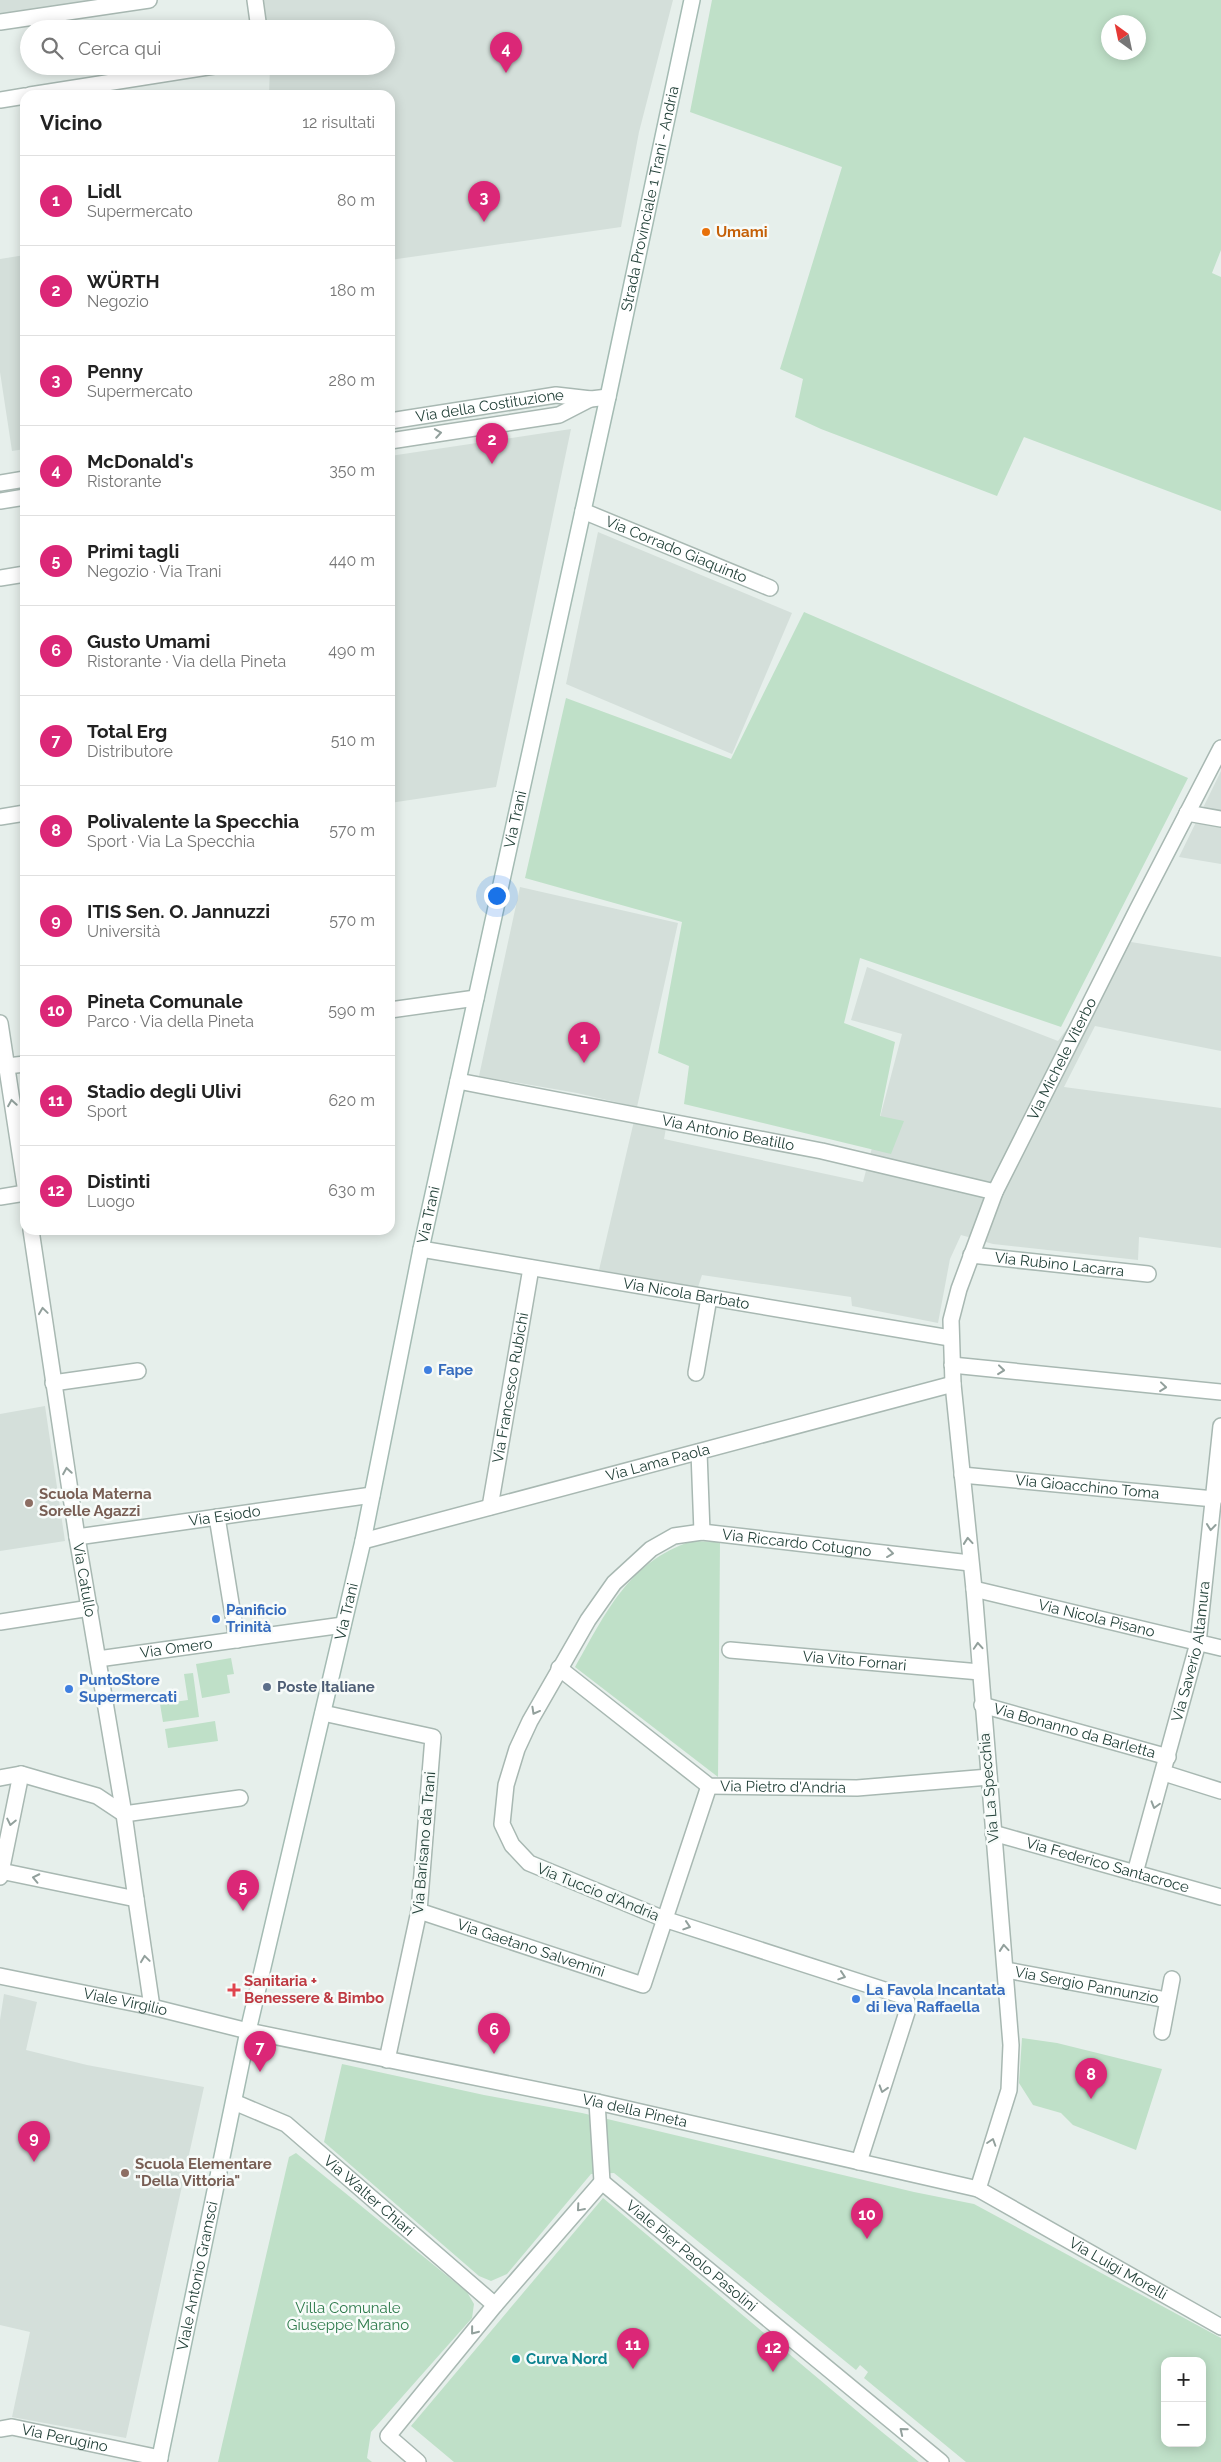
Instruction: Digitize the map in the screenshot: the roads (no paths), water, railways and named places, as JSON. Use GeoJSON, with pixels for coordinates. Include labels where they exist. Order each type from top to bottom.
{"type":"FeatureCollection","features":[{"type":"Feature","properties":{"kind":"street"},"geometry":{"type":"LineString","coordinates":[[0,22],[149,0]]}},
{"type":"Feature","properties":{"kind":"street"},"geometry":{"type":"LineString","coordinates":[[254,0],[257,20]]}},
{"type":"Feature","properties":{"kind":"street","name":"Strada Provinciale 1 Trani - Andria"},"geometry":{"type":"LineString","coordinates":[[608,397],[692,0]]}},
{"type":"Feature","properties":{"kind":"street"},"geometry":{"type":"LineString","coordinates":[[62,90],[157,75]]}},
{"type":"Feature","properties":{"kind":"street"},"geometry":{"type":"LineString","coordinates":[[0,100],[20,97]]}},
{"type":"Feature","properties":{"kind":"street","name":"Via della Costituzione"},"geometry":{"type":"LineString","coordinates":[[395,420],[556,395],[591,399],[608,397]]}},
{"type":"Feature","properties":{"kind":"street","name":"Via Trani"},"geometry":{"type":"LineString","coordinates":[[248,2032],[362,1541],[458,1081],[608,397]]}},
{"type":"Feature","properties":{"kind":"street","name":"Via della Costituzione"},"geometry":{"type":"LineString","coordinates":[[395,440],[559,415],[591,399]]}},
{"type":"Feature","properties":{"kind":"street"},"geometry":{"type":"LineString","coordinates":[[0,483],[20,480]]}},
{"type":"Feature","properties":{"kind":"street"},"geometry":{"type":"LineString","coordinates":[[0,501],[20,498]]}},
{"type":"Feature","properties":{"kind":"street","name":"Via Corrado Giaquinto"},"geometry":{"type":"LineString","coordinates":[[583,512],[770,588]]}},
{"type":"Feature","properties":{"kind":"street"},"geometry":{"type":"LineString","coordinates":[[0,578],[20,575]]}},
{"type":"Feature","properties":{"kind":"street","name":"Via Michele Viterbo"},"geometry":{"type":"LineString","coordinates":[[953,1384],[950,1338],[951,1320],[959,1289],[995,1192],[1221,748]]}},
{"type":"Feature","properties":{"kind":"street"},"geometry":{"type":"LineString","coordinates":[[1187,813],[1221,819]]}},
{"type":"Feature","properties":{"kind":"street"},"geometry":{"type":"LineString","coordinates":[[0,817],[20,814]]}},
{"type":"Feature","properties":{"kind":"street"},"geometry":{"type":"LineString","coordinates":[[395,1009],[476,998]]}},
{"type":"Feature","properties":{"kind":"street"},"geometry":{"type":"LineString","coordinates":[[0,1023],[20,1154]]}},
{"type":"Feature","properties":{"kind":"street"},"geometry":{"type":"LineString","coordinates":[[6,1066],[20,1065]]}},
{"type":"Feature","properties":{"kind":"street","name":"Via Antonio Beatillo"},"geometry":{"type":"LineString","coordinates":[[458,1081],[822,1151],[995,1192]]}},
{"type":"Feature","properties":{"kind":"street"},"geometry":{"type":"LineString","coordinates":[[0,1197],[20,1194]]}},
{"type":"Feature","properties":{"kind":"street","name":"Via Catullo"},"geometry":{"type":"LineString","coordinates":[[33,1235],[77,1537],[124,1814],[152,2007]]}},
{"type":"Feature","properties":{"kind":"street","name":"Via Nicola Barbato"},"geometry":{"type":"LineString","coordinates":[[422,1249],[950,1338]]}},
{"type":"Feature","properties":{"kind":"street","name":"Via Rubino Lacarra"},"geometry":{"type":"LineString","coordinates":[[971,1255],[1148,1274]]}},
{"type":"Feature","properties":{"kind":"street","name":"Via Francesco Rubichi"},"geometry":{"type":"LineString","coordinates":[[490,1507],[531,1268]]}},
{"type":"Feature","properties":{"kind":"street"},"geometry":{"type":"LineString","coordinates":[[696,1373],[709,1298]]}},
{"type":"Feature","properties":{"kind":"street"},"geometry":{"type":"LineString","coordinates":[[952,1365],[1221,1392]]}},
{"type":"Feature","properties":{"kind":"street"},"geometry":{"type":"LineString","coordinates":[[54,1383],[138,1372]]}},
{"type":"Feature","properties":{"kind":"street","name":"Via Lama Paola"},"geometry":{"type":"LineString","coordinates":[[362,1541],[953,1384]]}},
{"type":"Feature","properties":{"kind":"street","name":"Via La Specchia"},"geometry":{"type":"LineString","coordinates":[[953,1384],[974,1589],[1011,2045],[1009,2090],[978,2189]]}},
{"type":"Feature","properties":{"kind":"street","name":"Via Saverio Altamura"},"geometry":{"type":"LineString","coordinates":[[1135,1873],[1198,1643],[1221,1426]]}},
{"type":"Feature","properties":{"kind":"street","name":"Via Riccardo Cotugno"},"geometry":{"type":"LineString","coordinates":[[699,1452],[702,1532],[970,1563]]}},
{"type":"Feature","properties":{"kind":"street","name":"Via Gioacchino Toma"},"geometry":{"type":"LineString","coordinates":[[962,1475],[1214,1499]]}},
{"type":"Feature","properties":{"kind":"street","name":"Via Esiodo"},"geometry":{"type":"LineString","coordinates":[[77,1537],[372,1495]]}},
{"type":"Feature","properties":{"kind":"street"},"geometry":{"type":"LineString","coordinates":[[217,1517],[237,1640]]}},
{"type":"Feature","properties":{"kind":"street","name":"Via Tuccio d'Andria"},"geometry":{"type":"LineString","coordinates":[[702,1532],[674,1536],[651,1549],[632,1564],[603,1598],[559,1668],[517,1749],[506,1785],[502,1824],[512,1845],[529,1863],[664,1919],[900,1994],[905,1998],[908,2008],[859,2162]]}},
{"type":"Feature","properties":{"kind":"street","name":"Via Nicola Pisano"},"geometry":{"type":"LineString","coordinates":[[974,1589],[1221,1648]]}},
{"type":"Feature","properties":{"kind":"street"},"geometry":{"type":"LineString","coordinates":[[0,1622],[90,1608]]}},
{"type":"Feature","properties":{"kind":"street","name":"Via Omero"},"geometry":{"type":"LineString","coordinates":[[98,1659],[343,1625]]}},
{"type":"Feature","properties":{"kind":"street","name":"Via Vito Fornari"},"geometry":{"type":"LineString","coordinates":[[730,1650],[980,1672]]}},
{"type":"Feature","properties":{"kind":"street","name":"Via Pietro d'Andria"},"geometry":{"type":"LineString","coordinates":[[559,1668],[709,1786],[857,1788],[988,1777]]}},
{"type":"Feature","properties":{"kind":"street","name":"Via Bonanno da Barletta"},"geometry":{"type":"LineString","coordinates":[[982,1705],[1168,1757]]}},
{"type":"Feature","properties":{"kind":"street","name":"Via Barisano da Trani"},"geometry":{"type":"LineString","coordinates":[[323,1713],[434,1737],[419,1911],[387,2060]]}},
{"type":"Feature","properties":{"kind":"street"},"geometry":{"type":"LineString","coordinates":[[1164,1772],[1221,1791]]}},
{"type":"Feature","properties":{"kind":"street"},"geometry":{"type":"LineString","coordinates":[[22,1774],[1,1874],[136,1899]]}},
{"type":"Feature","properties":{"kind":"street"},"geometry":{"type":"LineString","coordinates":[[0,1778],[22,1774],[97,1796],[124,1814],[240,1798]]}},
{"type":"Feature","properties":{"kind":"street"},"geometry":{"type":"LineString","coordinates":[[664,1919],[709,1786]]}},
{"type":"Feature","properties":{"kind":"street","name":"Via Federico Santacroce"},"geometry":{"type":"LineString","coordinates":[[993,1833],[1221,1897]]}},
{"type":"Feature","properties":{"kind":"street","name":"Via Gaetano Salvemini"},"geometry":{"type":"LineString","coordinates":[[419,1911],[642,1985],[664,1919]]}},
{"type":"Feature","properties":{"kind":"street","name":"Via Sergio Pannunzio"},"geometry":{"type":"LineString","coordinates":[[1006,1970],[1168,2000]]}},
{"type":"Feature","properties":{"kind":"street","name":"Viale Virgilio"},"geometry":{"type":"LineString","coordinates":[[0,1976],[152,2007],[248,2032]]}},
{"type":"Feature","properties":{"kind":"street","name":"Via Sergio Pannunzio"},"geometry":{"type":"LineString","coordinates":[[1162,2032],[1172,1979]]}},
{"type":"Feature","properties":{"kind":"street","name":"Via della Pineta"},"geometry":{"type":"LineString","coordinates":[[248,2032],[597,2102],[978,2189],[1016,2210]]}},
{"type":"Feature","properties":{"kind":"street","name":"Viale Antonio Gramsci"},"geometry":{"type":"LineString","coordinates":[[159,2460],[248,2032]]}},
{"type":"Feature","properties":{"kind":"street","name":"Via Walter Chiari"},"geometry":{"type":"LineString","coordinates":[[234,2102],[286,2124],[495,2304]]}},
{"type":"Feature","properties":{"kind":"street"},"geometry":{"type":"LineString","coordinates":[[418,2462],[388,2436],[495,2304],[602,2182],[597,2102]]}},
{"type":"Feature","properties":{"kind":"street","name":"Viale Pier Paolo Pasolini"},"geometry":{"type":"LineString","coordinates":[[602,2182],[941,2462]]}},
{"type":"Feature","properties":{"kind":"street","name":"Via Luigi Morelli"},"geometry":{"type":"LineString","coordinates":[[1016,2210],[1221,2326]]}},
{"type":"Feature","properties":{"kind":"street","name":"Via Perugino"},"geometry":{"type":"LineString","coordinates":[[0,2429],[12,2427],[159,2460]]}},
{"type":"Feature","properties":{"kind":"place","name":"McDonald's"},"geometry":{"type":"Point","coordinates":[506,73]}},
{"type":"Feature","properties":{"kind":"place","name":"Penny"},"geometry":{"type":"Point","coordinates":[484,222]}},
{"type":"Feature","properties":{"kind":"place","name":"Umami"},"geometry":{"type":"Point","coordinates":[706,232]}},
{"type":"Feature","properties":{"kind":"place","name":"WÜRTH"},"geometry":{"type":"Point","coordinates":[492,464]}},
{"type":"Feature","properties":{"kind":"place","name":"Lidl"},"geometry":{"type":"Point","coordinates":[584,1063]}},
{"type":"Feature","properties":{"kind":"place","name":"Fape"},"geometry":{"type":"Point","coordinates":[428,1370]}},
{"type":"Feature","properties":{"kind":"place","name":"Scuola Materna Sorelle Agazzi"},"geometry":{"type":"Point","coordinates":[29,1503]}},
{"type":"Feature","properties":{"kind":"place","name":"Panificio Trinità"},"geometry":{"type":"Point","coordinates":[216,1619]}},
{"type":"Feature","properties":{"kind":"place","name":"Poste Italiane"},"geometry":{"type":"Point","coordinates":[267,1687]}},
{"type":"Feature","properties":{"kind":"place","name":"PuntoStore Supermercati"},"geometry":{"type":"Point","coordinates":[69,1689]}},
{"type":"Feature","properties":{"kind":"place","name":"Primi tagli"},"geometry":{"type":"Point","coordinates":[243,1911]}},
{"type":"Feature","properties":{"kind":"place","name":"Sanitaria + Benessere & Bimbo"},"geometry":{"type":"Point","coordinates":[234,1990]}},
{"type":"Feature","properties":{"kind":"place","name":"La Favola Incantata di Ieva Raffaella"},"geometry":{"type":"Point","coordinates":[856,1999]}},
{"type":"Feature","properties":{"kind":"place","name":"Gusto Umami"},"geometry":{"type":"Point","coordinates":[494,2054]}},
{"type":"Feature","properties":{"kind":"place","name":"Total Erg"},"geometry":{"type":"Point","coordinates":[260,2072]}},
{"type":"Feature","properties":{"kind":"place","name":"Polivalente la Specchia"},"geometry":{"type":"Point","coordinates":[1091,2099]}},
{"type":"Feature","properties":{"kind":"place","name":"ITIS Sen. O. Jannuzzi"},"geometry":{"type":"Point","coordinates":[34,2162]}},
{"type":"Feature","properties":{"kind":"place","name":"Scuola Elementare \"Della Vittoria\""},"geometry":{"type":"Point","coordinates":[125,2173]}},
{"type":"Feature","properties":{"kind":"place","name":"Pineta Comunale"},"geometry":{"type":"Point","coordinates":[867,2239]}},
{"type":"Feature","properties":{"kind":"place","name":"Curva Nord"},"geometry":{"type":"Point","coordinates":[516,2359]}},
{"type":"Feature","properties":{"kind":"place","name":"Stadio degli Ulivi"},"geometry":{"type":"Point","coordinates":[633,2369]}},
{"type":"Feature","properties":{"kind":"place","name":"Distinti"},"geometry":{"type":"Point","coordinates":[773,2372]}},
{"type":"Feature","properties":{"kind":"park label","name":"Villa Comunale Giuseppe Marano"},"geometry":{"type":"Point","coordinates":[348,2316]}}]}
